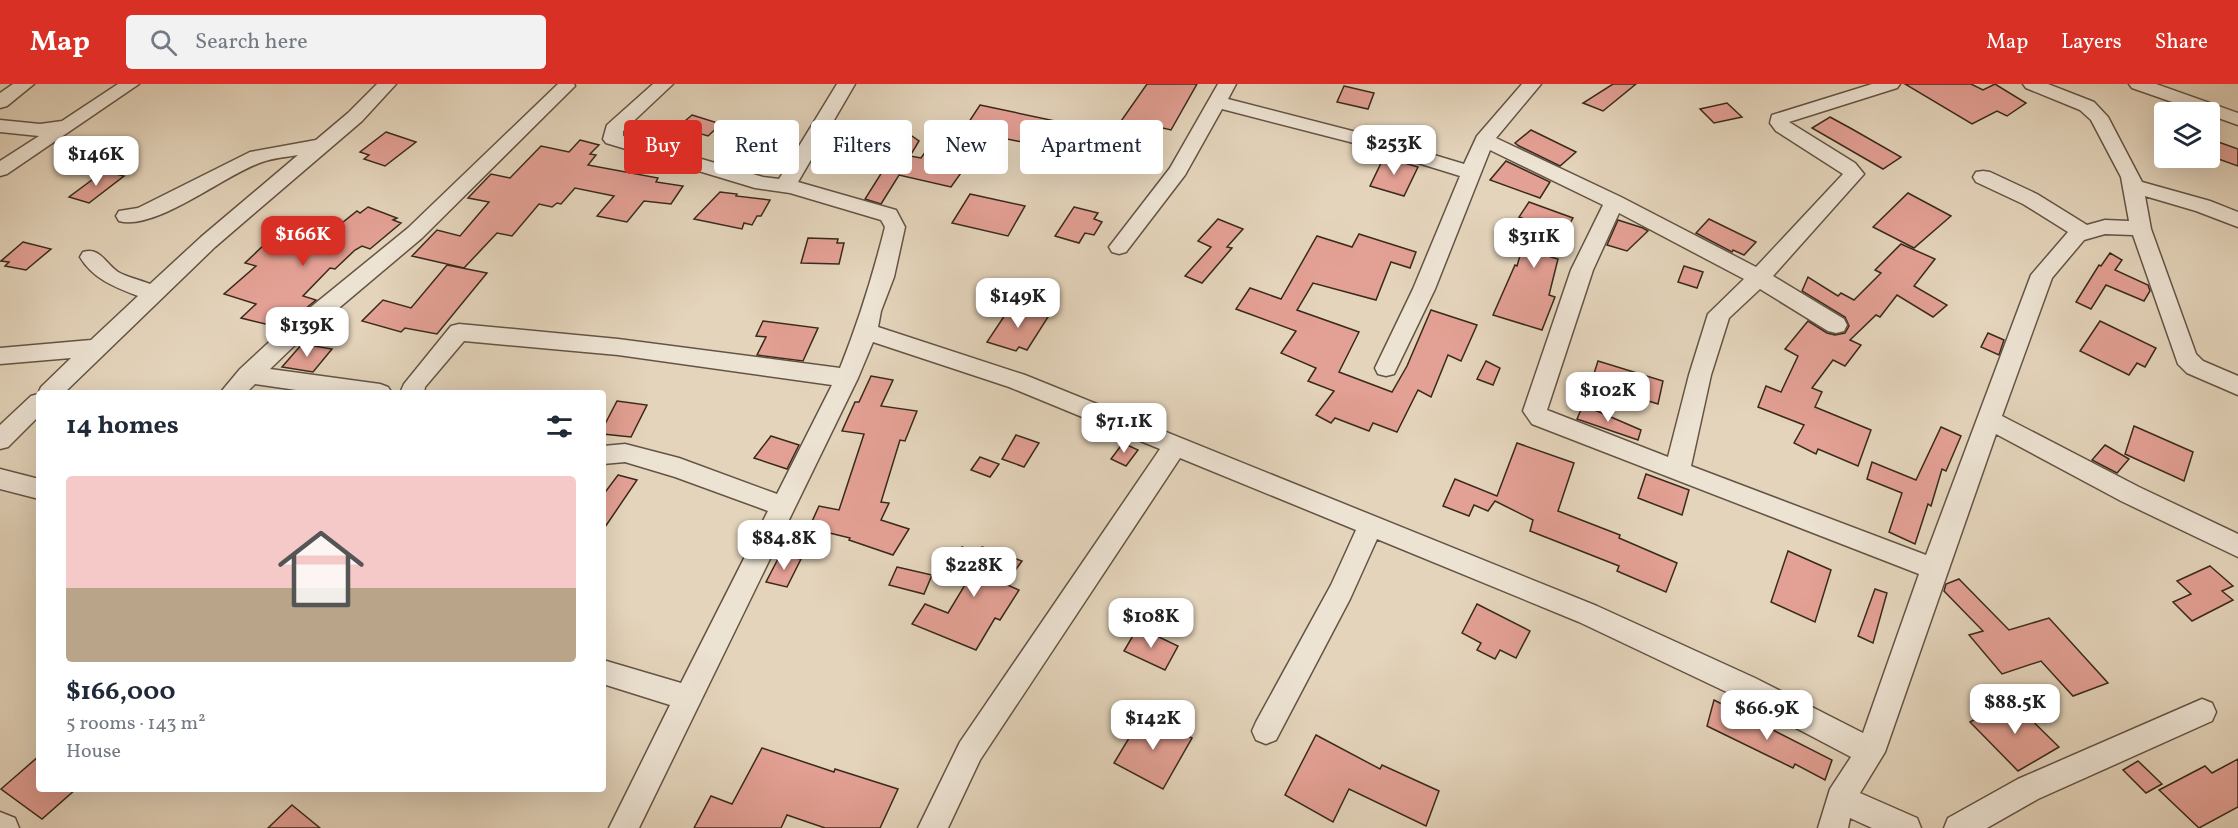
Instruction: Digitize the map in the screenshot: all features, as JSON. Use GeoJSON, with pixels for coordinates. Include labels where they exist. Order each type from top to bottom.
{"type":"FeatureCollection","features":[{"type":"Feature","properties":{"kind":"street"},"geometry":{"type":"LineString","coordinates":[[0,102],[25,84]]}},
{"type":"Feature","properties":{"kind":"street"},"geometry":{"type":"LineString","coordinates":[[0,170],[130,84]]}},
{"type":"Feature","properties":{"kind":"street"},"geometry":{"type":"LineString","coordinates":[[52,390],[208,242],[355,117],[387,84]]}},
{"type":"Feature","properties":{"kind":"street"},"geometry":{"type":"LineString","coordinates":[[624,828],[847,378],[866,331],[870,311],[883,277],[895,227],[889,215],[791,187],[762,183],[613,139],[614,129],[664,84]]}},
{"type":"Feature","properties":{"kind":"street"},"geometry":{"type":"LineString","coordinates":[[791,187],[788,183],[789,178],[846,84]]}},
{"type":"Feature","properties":{"kind":"street"},"geometry":{"type":"LineString","coordinates":[[1119,247],[1178,171],[1227,84]]}},
{"type":"Feature","properties":{"kind":"street"},"geometry":{"type":"LineString","coordinates":[[1386,368],[1424,289],[1484,140],[1532,84]]}},
{"type":"Feature","properties":{"kind":"street"},"geometry":{"type":"LineString","coordinates":[[1678,471],[1681,448],[1700,375],[1719,314],[1760,278],[1854,174],[1848,167],[1783,127],[1779,119],[1891,84]]}},
{"type":"Feature","properties":{"kind":"street"},"geometry":{"type":"LineString","coordinates":[[2138,84],[2238,119]]}},
{"type":"Feature","properties":{"kind":"street"},"geometry":{"type":"LineString","coordinates":[[2036,85],[2087,106],[2099,117],[2133,186],[2141,229],[2186,358],[2195,367],[2238,386]]}},
{"type":"Feature","properties":{"kind":"street"},"geometry":{"type":"LineString","coordinates":[[234,390],[288,339],[416,233],[566,87]]}},
{"type":"Feature","properties":{"kind":"street"},"geometry":{"type":"LineString","coordinates":[[1218,102],[1357,138],[1471,173]]}},
{"type":"Feature","properties":{"kind":"street"},"geometry":{"type":"LineString","coordinates":[[0,126],[40,130],[65,125]]}},
{"type":"Feature","properties":{"kind":"street"},"geometry":{"type":"LineString","coordinates":[[1484,140],[1614,202],[1760,278],[1836,325]]}},
{"type":"Feature","properties":{"kind":"street"},"geometry":{"type":"LineString","coordinates":[[126,216],[142,215],[257,156],[322,145]]}},
{"type":"Feature","properties":{"kind":"street"},"geometry":{"type":"LineString","coordinates":[[1983,177],[2030,199],[2084,233]]}},
{"type":"Feature","properties":{"kind":"street"},"geometry":{"type":"LineString","coordinates":[[2133,186],[2203,206],[2238,220]]}},
{"type":"Feature","properties":{"kind":"street"},"geometry":{"type":"LineString","coordinates":[[1614,202],[1582,270],[1535,411],[1540,418],[1934,569]]}},
{"type":"Feature","properties":{"kind":"street"},"geometry":{"type":"LineString","coordinates":[[1833,828],[1840,799],[1871,752],[1934,569],[2042,275],[2077,235],[2105,227],[2141,229]]}},
{"type":"Feature","properties":{"kind":"street"},"geometry":{"type":"LineString","coordinates":[[90,257],[111,277],[153,294]]}},
{"type":"Feature","properties":{"kind":"street"},"geometry":{"type":"LineString","coordinates":[[866,331],[1017,381],[1588,614],[1745,687],[1871,752]]}},
{"type":"Feature","properties":{"kind":"street"},"geometry":{"type":"LineString","coordinates":[[413,390],[414,384],[459,332],[618,347],[847,378]]}},
{"type":"Feature","properties":{"kind":"street"},"geometry":{"type":"LineString","coordinates":[[0,356],[95,348]]}},
{"type":"Feature","properties":{"kind":"street"},"geometry":{"type":"LineString","coordinates":[[248,375],[358,390]]}},
{"type":"Feature","properties":{"kind":"street"},"geometry":{"type":"LineString","coordinates":[[0,440],[36,405]]}},
{"type":"Feature","properties":{"kind":"street"},"geometry":{"type":"LineString","coordinates":[[1990,420],[2130,494],[2238,546]]}},
{"type":"Feature","properties":{"kind":"street"},"geometry":{"type":"LineString","coordinates":[[933,828],[970,751],[1176,445]]}},
{"type":"Feature","properties":{"kind":"street"},"geometry":{"type":"LineString","coordinates":[[606,455],[625,453],[679,468],[783,506]]}},
{"type":"Feature","properties":{"kind":"street"},"geometry":{"type":"LineString","coordinates":[[0,479],[36,488]]}},
{"type":"Feature","properties":{"kind":"street"},"geometry":{"type":"LineString","coordinates":[[1266,730],[1341,591],[1371,525]]}},
{"type":"Feature","properties":{"kind":"street"},"geometry":{"type":"LineString","coordinates":[[606,673],[688,698]]}},
{"type":"Feature","properties":{"kind":"street"},"geometry":{"type":"LineString","coordinates":[[1959,828],[2028,789],[2202,712]]}},
{"type":"Feature","properties":{"kind":"street"},"geometry":{"type":"LineString","coordinates":[[1840,799],[1906,828]]}},
{"type":"Feature","properties":{"kind":"street"},"geometry":{"type":"LineString","coordinates":[[0,826],[4,828]]}},
{"type":"Feature","properties":{"kind":"building"},"geometry":{"type":"Polygon","coordinates":[[[1147,84],[1197,84],[1171,130],[1163,128],[1163,120],[1122,120],[1147,84]]]}},
{"type":"Feature","properties":{"kind":"building"},"geometry":{"type":"Polygon","coordinates":[[[1613,84],[1636,84],[1603,111],[1583,103],[1613,84]]]}},
{"type":"Feature","properties":{"kind":"building"},"geometry":{"type":"Polygon","coordinates":[[[1905,84],[1971,84],[1983,90],[1995,84],[2026,103],[2007,116],[1997,111],[1972,124],[1905,84]]]}},
{"type":"Feature","properties":{"kind":"building"},"geometry":{"type":"Polygon","coordinates":[[[1344,86],[1374,93],[1368,109],[1337,102],[1344,86]]]}},
{"type":"Feature","properties":{"kind":"building"},"geometry":{"type":"Polygon","coordinates":[[[1727,103],[1742,117],[1714,123],[1700,109],[1727,103]]]}},
{"type":"Feature","properties":{"kind":"building"},"geometry":{"type":"Polygon","coordinates":[[[980,105],[1051,120],[1020,120],[1020,142],[1008,139],[1008,120],[970,120],[980,105]]]}},
{"type":"Feature","properties":{"kind":"building"},"geometry":{"type":"Polygon","coordinates":[[[692,115],[714,122],[714,130],[708,136],[702,134],[702,120],[686,120],[692,115]]]}},
{"type":"Feature","properties":{"kind":"building"},"geometry":{"type":"Polygon","coordinates":[[[1830,117],[1901,157],[1883,169],[1812,128],[1830,117]]]}},
{"type":"Feature","properties":{"kind":"building"},"geometry":{"type":"Polygon","coordinates":[[[1531,130],[1576,152],[1560,166],[1515,143],[1531,130]]]}},
{"type":"Feature","properties":{"kind":"building"},"geometry":{"type":"Polygon","coordinates":[[[386,132],[416,142],[385,166],[364,159],[369,155],[360,152],[386,132]]]}},
{"type":"Feature","properties":{"kind":"building"},"geometry":{"type":"Polygon","coordinates":[[[912,136],[919,141],[912,153],[912,136]]]}},
{"type":"Feature","properties":{"kind":"building"},"geometry":{"type":"Polygon","coordinates":[[[580,140],[599,145],[590,154],[596,155],[588,165],[624,172],[624,174],[658,178],[656,182],[683,186],[671,204],[644,201],[627,222],[597,216],[614,196],[575,188],[561,204],[557,203],[552,207],[539,204],[512,236],[497,233],[464,268],[412,256],[437,230],[460,236],[489,202],[468,198],[491,174],[510,178],[541,146],[569,152],[580,140]]]}},
{"type":"Feature","properties":{"kind":"building"},"geometry":{"type":"Polygon","coordinates":[[[2220,143],[2238,149],[2238,166],[2220,160],[2220,143]]]}},
{"type":"Feature","properties":{"kind":"building"},"geometry":{"type":"Polygon","coordinates":[[[924,154],[924,174],[960,174],[951,187],[899,175],[881,204],[865,199],[881,174],[912,174],[912,156],[921,158],[924,154]]]}},
{"type":"Feature","properties":{"kind":"building"},"geometry":{"type":"Polygon","coordinates":[[[1384,157],[1418,167],[1404,196],[1370,186],[1384,157]]]}},
{"type":"Feature","properties":{"kind":"building"},"geometry":{"type":"Polygon","coordinates":[[[1506,161],[1550,182],[1540,198],[1490,180],[1506,161]]]}},
{"type":"Feature","properties":{"kind":"building"},"geometry":{"type":"Polygon","coordinates":[[[104,171],[124,176],[89,203],[69,197],[104,171]]]}},
{"type":"Feature","properties":{"kind":"building"},"geometry":{"type":"Polygon","coordinates":[[[720,192],[770,200],[761,216],[757,216],[752,225],[744,223],[742,229],[694,219],[720,192]]]}},
{"type":"Feature","properties":{"kind":"building"},"geometry":{"type":"Polygon","coordinates":[[[1908,193],[1951,216],[1914,248],[1873,227],[1908,193]]]}},
{"type":"Feature","properties":{"kind":"building"},"geometry":{"type":"Polygon","coordinates":[[[970,194],[1025,206],[1008,236],[952,223],[970,194]]]}},
{"type":"Feature","properties":{"kind":"building"},"geometry":{"type":"Polygon","coordinates":[[[1529,202],[1573,218],[1551,257],[1558,259],[1549,295],[1555,297],[1542,330],[1493,315],[1515,265],[1517,266],[1530,221],[1519,217],[1529,202]]]}},
{"type":"Feature","properties":{"kind":"building"},"geometry":{"type":"Polygon","coordinates":[[[368,207],[397,218],[393,220],[401,223],[370,249],[362,246],[335,269],[330,268],[303,296],[316,300],[282,328],[241,318],[256,304],[224,294],[256,266],[245,263],[267,242],[271,243],[278,236],[287,238],[290,236],[318,242],[357,211],[360,213],[368,207]]]}},
{"type":"Feature","properties":{"kind":"building"},"geometry":{"type":"Polygon","coordinates":[[[1074,207],[1098,213],[1094,219],[1102,222],[1094,235],[1085,233],[1079,243],[1055,236],[1074,207]]]}},
{"type":"Feature","properties":{"kind":"building"},"geometry":{"type":"Polygon","coordinates":[[[1218,219],[1243,229],[1227,247],[1232,248],[1202,283],[1185,276],[1211,247],[1198,241],[1218,219]]]}},
{"type":"Feature","properties":{"kind":"building"},"geometry":{"type":"Polygon","coordinates":[[[1709,219],[1756,242],[1744,255],[1733,250],[1732,252],[1696,233],[1709,219]]]}},
{"type":"Feature","properties":{"kind":"building"},"geometry":{"type":"Polygon","coordinates":[[[1618,220],[1648,231],[1627,251],[1607,245],[1618,220]]]}},
{"type":"Feature","properties":{"kind":"building"},"geometry":{"type":"Polygon","coordinates":[[[1359,234],[1416,252],[1410,268],[1391,262],[1376,300],[1313,283],[1297,310],[1359,332],[1339,372],[1392,392],[1407,366],[1431,310],[1477,325],[1461,361],[1448,355],[1431,397],[1418,390],[1397,432],[1373,423],[1369,431],[1335,418],[1331,423],[1316,415],[1334,391],[1308,381],[1316,368],[1281,353],[1296,331],[1236,309],[1250,288],[1281,299],[1317,236],[1352,247],[1359,234]]]}},
{"type":"Feature","properties":{"kind":"building"},"geometry":{"type":"Polygon","coordinates":[[[808,238],[838,239],[837,243],[844,243],[839,264],[801,263],[808,238]]]}},
{"type":"Feature","properties":{"kind":"building"},"geometry":{"type":"Polygon","coordinates":[[[23,242],[51,249],[26,270],[5,266],[9,262],[1,261],[23,242]]]}},
{"type":"Feature","properties":{"kind":"building"},"geometry":{"type":"Polygon","coordinates":[[[1901,244],[1935,259],[1914,286],[1947,305],[1933,317],[1897,295],[1880,317],[1876,315],[1850,340],[1861,345],[1845,366],[1833,360],[1812,388],[1822,392],[1815,407],[1871,430],[1858,466],[1818,449],[1816,454],[1794,443],[1804,425],[1758,407],[1766,386],[1781,392],[1798,356],[1785,349],[1808,321],[1827,333],[1835,335],[1845,333],[1849,326],[1845,317],[1802,291],[1808,277],[1838,296],[1841,293],[1854,300],[1881,273],[1875,270],[1901,244]]]}},
{"type":"Feature","properties":{"kind":"building"},"geometry":{"type":"Polygon","coordinates":[[[2110,253],[2122,260],[2115,270],[2148,285],[2150,291],[2144,301],[2106,285],[2091,309],[2076,302],[2099,265],[2101,266],[2110,253]]]}},
{"type":"Feature","properties":{"kind":"building"},"geometry":{"type":"Polygon","coordinates":[[[447,265],[487,273],[437,334],[405,328],[401,332],[362,321],[383,300],[411,308],[447,265]]]}},
{"type":"Feature","properties":{"kind":"building"},"geometry":{"type":"Polygon","coordinates":[[[1684,266],[1703,272],[1697,288],[1678,282],[1684,266]]]}},
{"type":"Feature","properties":{"kind":"building"},"geometry":{"type":"Polygon","coordinates":[[[1011,306],[1048,317],[1027,350],[1019,347],[1016,351],[987,342],[1011,306]]]}},
{"type":"Feature","properties":{"kind":"building"},"geometry":{"type":"Polygon","coordinates":[[[763,321],[818,328],[803,361],[757,355],[766,337],[756,336],[763,321]]]}},
{"type":"Feature","properties":{"kind":"building"},"geometry":{"type":"Polygon","coordinates":[[[2100,321],[2156,348],[2145,367],[2137,363],[2129,375],[2080,351],[2100,321]]]}},
{"type":"Feature","properties":{"kind":"building"},"geometry":{"type":"Polygon","coordinates":[[[1988,333],[2004,340],[1999,355],[1981,347],[1988,333]]]}},
{"type":"Feature","properties":{"kind":"building"},"geometry":{"type":"Polygon","coordinates":[[[302,344],[332,349],[313,372],[282,367],[302,344]]]}},
{"type":"Feature","properties":{"kind":"building"},"geometry":{"type":"Polygon","coordinates":[[[1486,361],[1500,368],[1493,385],[1477,379],[1486,361]]]}},
{"type":"Feature","properties":{"kind":"building"},"geometry":{"type":"Polygon","coordinates":[[[1598,361],[1663,381],[1658,404],[1591,383],[1598,361]]]}},
{"type":"Feature","properties":{"kind":"building"},"geometry":{"type":"Polygon","coordinates":[[[871,376],[893,380],[881,406],[917,411],[905,441],[900,440],[881,502],[889,503],[881,520],[909,529],[893,555],[849,540],[850,538],[809,528],[819,506],[839,510],[864,434],[842,431],[855,402],[859,402],[871,376]]]}},
{"type":"Feature","properties":{"kind":"building"},"geometry":{"type":"Polygon","coordinates":[[[617,401],[647,405],[631,437],[606,434],[606,422],[617,401]]]}},
{"type":"Feature","properties":{"kind":"building"},"geometry":{"type":"Polygon","coordinates":[[[1583,405],[1641,430],[1638,440],[1577,419],[1583,405]]]}},
{"type":"Feature","properties":{"kind":"building"},"geometry":{"type":"Polygon","coordinates":[[[2134,426],[2193,452],[2184,481],[2125,454],[2134,426]]]}},
{"type":"Feature","properties":{"kind":"building"},"geometry":{"type":"Polygon","coordinates":[[[1941,427],[1961,436],[1946,471],[1942,469],[1931,506],[1928,504],[1915,544],[1889,532],[1902,493],[1867,479],[1872,462],[1916,480],[1941,427]]]}},
{"type":"Feature","properties":{"kind":"building"},"geometry":{"type":"Polygon","coordinates":[[[1016,435],[1039,443],[1024,467],[1002,459],[1016,435]]]}},
{"type":"Feature","properties":{"kind":"building"},"geometry":{"type":"Polygon","coordinates":[[[771,436],[799,445],[787,469],[754,458],[771,436]]]}},
{"type":"Feature","properties":{"kind":"building"},"geometry":{"type":"Polygon","coordinates":[[[1123,443],[1138,450],[1126,466],[1111,459],[1123,443]]]}},
{"type":"Feature","properties":{"kind":"building"},"geometry":{"type":"Polygon","coordinates":[[[1517,443],[1574,463],[1558,511],[1620,535],[1619,538],[1677,563],[1666,592],[1617,571],[1619,566],[1530,531],[1533,520],[1495,501],[1488,511],[1474,505],[1469,516],[1443,506],[1455,479],[1497,496],[1517,443]]]}},
{"type":"Feature","properties":{"kind":"building"},"geometry":{"type":"Polygon","coordinates":[[[2105,445],[2129,459],[2117,473],[2092,460],[2105,445]]]}},
{"type":"Feature","properties":{"kind":"building"},"geometry":{"type":"Polygon","coordinates":[[[980,457],[999,464],[990,477],[971,470],[980,457]]]}},
{"type":"Feature","properties":{"kind":"building"},"geometry":{"type":"Polygon","coordinates":[[[1646,474],[1689,490],[1682,515],[1638,498],[1646,474]]]}},
{"type":"Feature","properties":{"kind":"building"},"geometry":{"type":"Polygon","coordinates":[[[618,475],[637,480],[606,526],[606,491],[618,475]]]}},
{"type":"Feature","properties":{"kind":"building"},"geometry":{"type":"Polygon","coordinates":[[[962,547],[979,553],[982,547],[1022,561],[1005,584],[1019,590],[1000,620],[995,618],[976,650],[912,624],[925,604],[948,613],[971,575],[950,568],[962,547]]]}},
{"type":"Feature","properties":{"kind":"building"},"geometry":{"type":"Polygon","coordinates":[[[1788,551],[1831,570],[1815,622],[1771,602],[1788,551]]]}},
{"type":"Feature","properties":{"kind":"building"},"geometry":{"type":"Polygon","coordinates":[[[780,555],[801,559],[787,587],[766,582],[780,555]]]}},
{"type":"Feature","properties":{"kind":"building"},"geometry":{"type":"Polygon","coordinates":[[[2210,566],[2233,586],[2222,591],[2233,600],[2192,621],[2173,602],[2191,594],[2177,581],[2210,566]]]}},
{"type":"Feature","properties":{"kind":"building"},"geometry":{"type":"Polygon","coordinates":[[[897,567],[932,575],[924,594],[889,585],[897,567]]]}},
{"type":"Feature","properties":{"kind":"building"},"geometry":{"type":"Polygon","coordinates":[[[1959,579],[2009,630],[2049,618],[2108,683],[2073,696],[2041,661],[2002,674],[1969,635],[1983,631],[1944,591],[1946,584],[1959,579]]]}},
{"type":"Feature","properties":{"kind":"building"},"geometry":{"type":"Polygon","coordinates":[[[1875,589],[1887,593],[1873,643],[1858,636],[1875,589]]]}},
{"type":"Feature","properties":{"kind":"building"},"geometry":{"type":"Polygon","coordinates":[[[1477,604],[1530,631],[1516,658],[1500,650],[1495,659],[1477,650],[1481,643],[1462,633],[1477,604]]]}},
{"type":"Feature","properties":{"kind":"building"},"geometry":{"type":"Polygon","coordinates":[[[1138,627],[1178,646],[1165,670],[1124,651],[1138,627]]]}},
{"type":"Feature","properties":{"kind":"building"},"geometry":{"type":"Polygon","coordinates":[[[1714,700],[1832,760],[1825,780],[1795,764],[1793,768],[1707,726],[1714,700]]]}},
{"type":"Feature","properties":{"kind":"building"},"geometry":{"type":"Polygon","coordinates":[[[2011,700],[2059,747],[2018,771],[1970,722],[2011,700]]]}},
{"type":"Feature","properties":{"kind":"building"},"geometry":{"type":"Polygon","coordinates":[[[1144,713],[1192,738],[1163,789],[1114,763],[1144,713]]]}},
{"type":"Feature","properties":{"kind":"building"},"geometry":{"type":"Polygon","coordinates":[[[1316,735],[1380,769],[1382,765],[1439,791],[1426,826],[1349,789],[1333,822],[1285,795],[1316,735]]]}},
{"type":"Feature","properties":{"kind":"building"},"geometry":{"type":"Polygon","coordinates":[[[762,748],[834,772],[835,769],[898,789],[880,828],[825,828],[787,815],[781,828],[694,828],[711,796],[732,804],[762,748]]]}},
{"type":"Feature","properties":{"kind":"building"},"geometry":{"type":"Polygon","coordinates":[[[36,759],[36,792],[73,792],[42,819],[1,789],[36,759]]]}},
{"type":"Feature","properties":{"kind":"building"},"geometry":{"type":"Polygon","coordinates":[[[2238,759],[2238,807],[2199,828],[2159,790],[2205,766],[2212,773],[2238,759]]]}},
{"type":"Feature","properties":{"kind":"building"},"geometry":{"type":"Polygon","coordinates":[[[2138,761],[2162,784],[2146,793],[2123,770],[2138,761]]]}},
{"type":"Feature","properties":{"kind":"building"},"geometry":{"type":"Polygon","coordinates":[[[292,805],[320,828],[268,828],[292,805]]]}}]}
